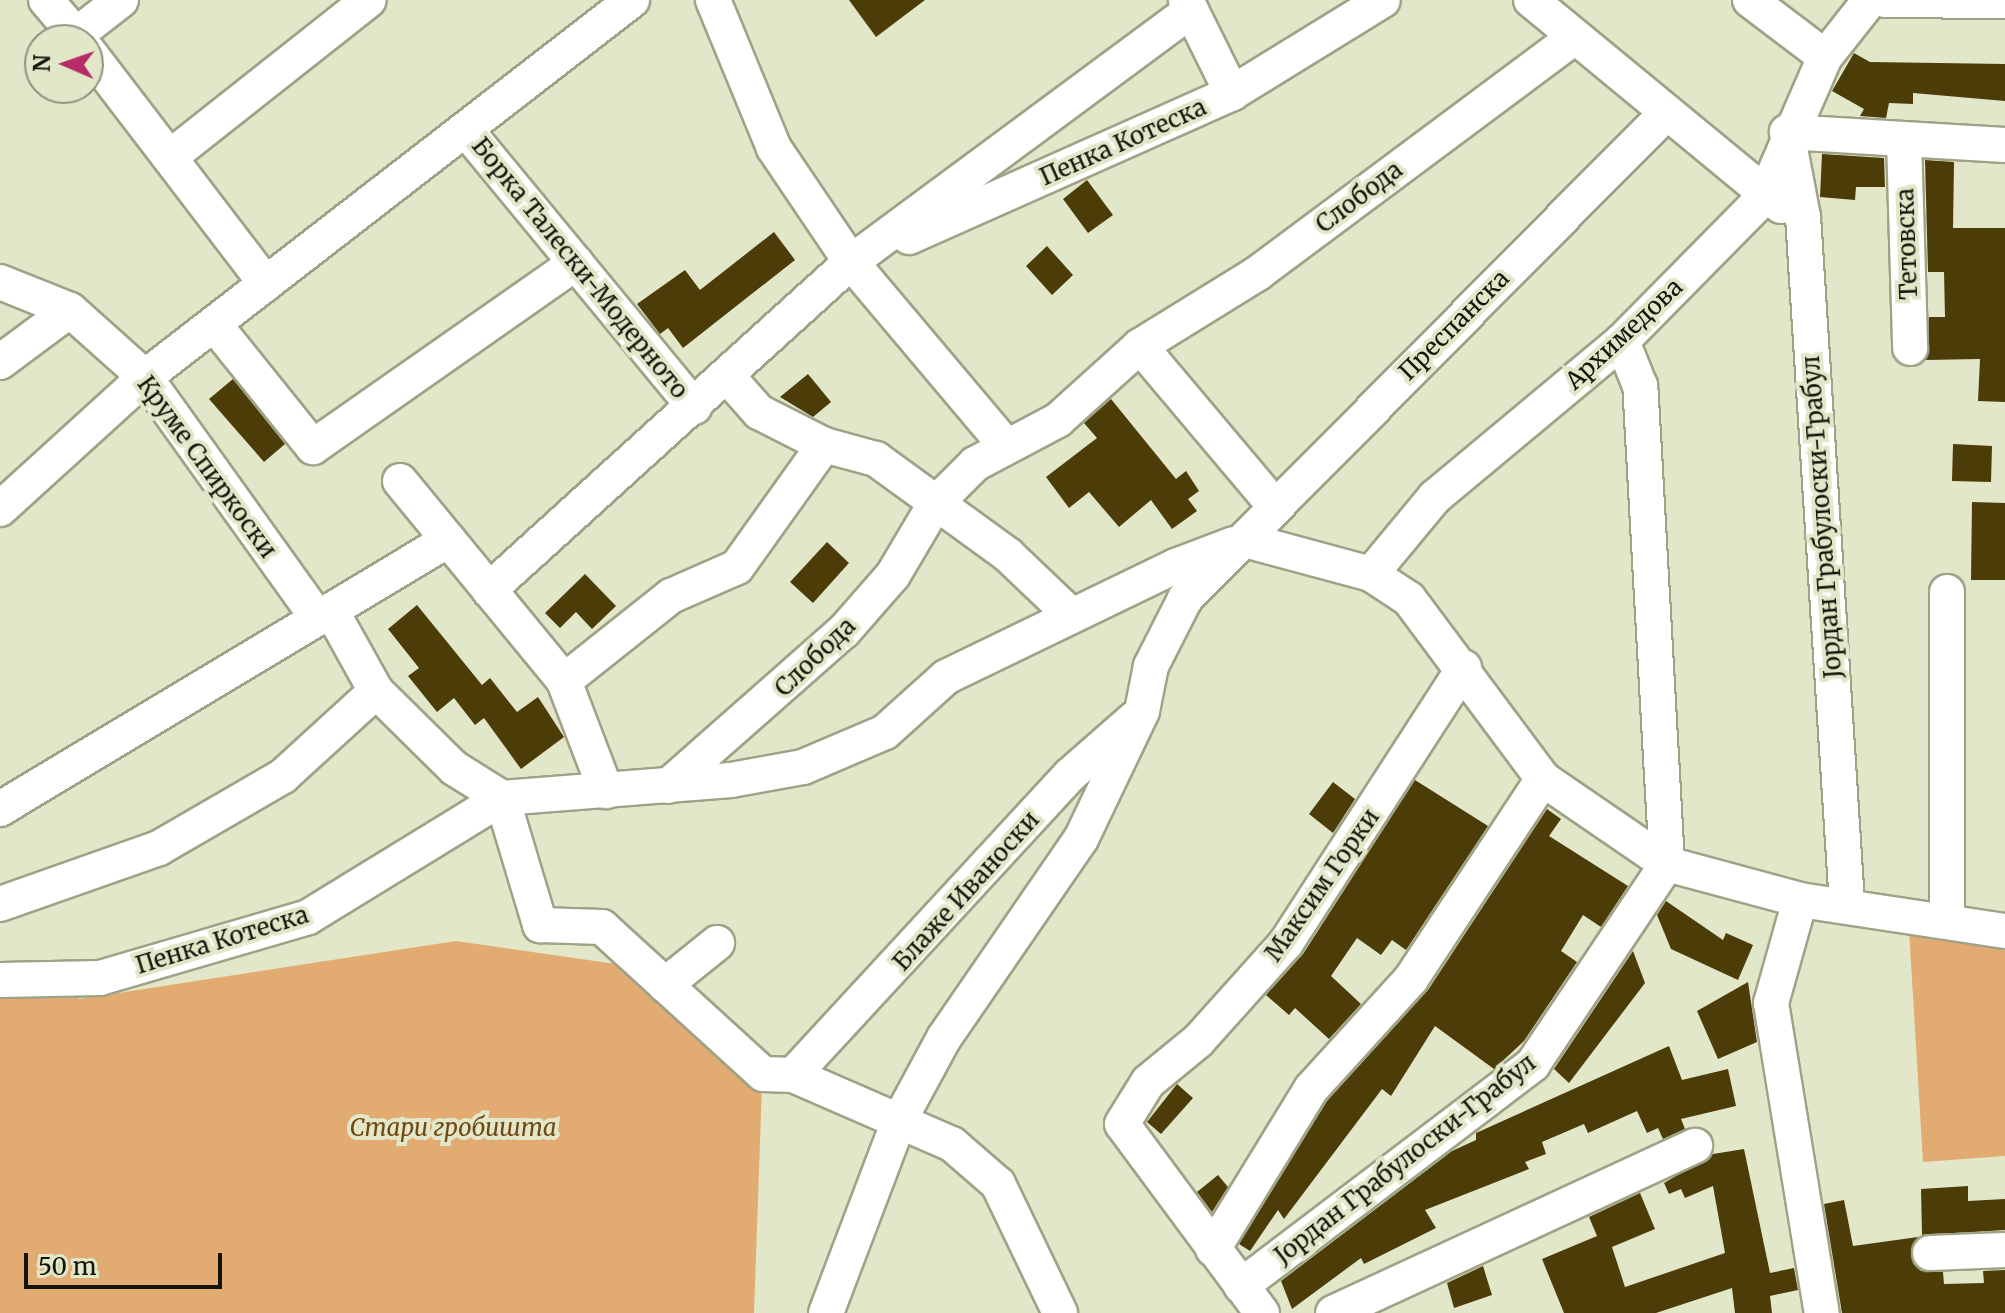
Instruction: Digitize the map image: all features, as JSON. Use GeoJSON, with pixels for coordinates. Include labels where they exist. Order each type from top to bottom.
{"type":"FeatureCollection","features":[{"type":"Feature","properties":{"kind":"street"},"geometry":{"type":"LineString","coordinates":[[46,0],[66,24]]}},
{"type":"Feature","properties":{"kind":"street"},"geometry":{"type":"LineString","coordinates":[[98,24],[121,0]]}},
{"type":"Feature","properties":{"kind":"street"},"geometry":{"type":"LineString","coordinates":[[170,157],[369,0]]}},
{"type":"Feature","properties":{"kind":"street"},"geometry":{"type":"LineString","coordinates":[[713,0],[774,148],[851,262],[1004,444]]}},
{"type":"Feature","properties":{"kind":"street","name":"Пенка Котеска"},"geometry":{"type":"LineString","coordinates":[[851,262],[1232,93],[1383,0]]}},
{"type":"Feature","properties":{"kind":"street"},"geometry":{"type":"LineString","coordinates":[[1531,0],[1572,39],[1666,113],[1764,197],[1803,217]]}},
{"type":"Feature","properties":{"kind":"street"},"geometry":{"type":"LineString","coordinates":[[1750,0],[1825,57]]}},
{"type":"Feature","properties":{"kind":"street","name":"Архимедова"},"geometry":{"type":"LineString","coordinates":[[1371,574],[1435,497],[1622,341],[1764,197],[1787,132],[1825,57],[1870,0]]}},
{"type":"Feature","properties":{"kind":"street"},"geometry":{"type":"LineString","coordinates":[[1885,0],[2005,1]]}},
{"type":"Feature","properties":{"kind":"street"},"geometry":{"type":"LineString","coordinates":[[0,509],[145,377],[466,130],[624,3]]}},
{"type":"Feature","properties":{"kind":"street"},"geometry":{"type":"LineString","coordinates":[[1189,5],[1232,93]]}},
{"type":"Feature","properties":{"kind":"street","name":"Пенка Котеска"},"geometry":{"type":"LineString","coordinates":[[489,590],[728,377],[851,262],[1189,5]]}},
{"type":"Feature","properties":{"kind":"street","name":"Слобода"},"geometry":{"type":"LineString","coordinates":[[668,786],[844,631],[893,575],[935,504],[1004,444],[1058,420],[1140,346],[1258,273],[1572,39]]}},
{"type":"Feature","properties":{"kind":"street"},"geometry":{"type":"LineString","coordinates":[[104,72],[266,284]]}},
{"type":"Feature","properties":{"kind":"street","name":"Преспанска"},"geometry":{"type":"LineString","coordinates":[[1245,540],[1274,505],[1666,113]]}},
{"type":"Feature","properties":{"kind":"street","name":"Борка Талески-Модерното"},"geometry":{"type":"LineString","coordinates":[[466,130],[694,407]]}},
{"type":"Feature","properties":{"kind":"street"},"geometry":{"type":"LineString","coordinates":[[1787,132],[2005,145]]}},
{"type":"Feature","properties":{"kind":"street","name":"Јордан Грабулоски-Грабул"},"geometry":{"type":"LineString","coordinates":[[1787,132],[1803,217],[1847,904]]}},
{"type":"Feature","properties":{"kind":"street","name":"Тетовска"},"geometry":{"type":"LineString","coordinates":[[1904,140],[1910,348]]}},
{"type":"Feature","properties":{"kind":"street"},"geometry":{"type":"LineString","coordinates":[[214,324],[313,447],[576,263]]}},
{"type":"Feature","properties":{"kind":"street","name":"Круме Спиркоски"},"geometry":{"type":"LineString","coordinates":[[0,282],[70,310],[145,377],[325,616],[376,691],[454,768],[502,798]]}},
{"type":"Feature","properties":{"kind":"street"},"geometry":{"type":"LineString","coordinates":[[0,362],[70,310]]}},
{"type":"Feature","properties":{"kind":"street"},"geometry":{"type":"LineString","coordinates":[[1622,341],[1640,386],[1667,864]]}},
{"type":"Feature","properties":{"kind":"street"},"geometry":{"type":"LineString","coordinates":[[1140,346],[1274,505]]}},
{"type":"Feature","properties":{"kind":"street"},"geometry":{"type":"LineString","coordinates":[[728,377],[759,412],[824,445],[876,459],[1008,555],[1071,615]]}},
{"type":"Feature","properties":{"kind":"street"},"geometry":{"type":"LineString","coordinates":[[564,681],[671,596],[737,567],[824,445]]}},
{"type":"Feature","properties":{"kind":"street"},"geometry":{"type":"LineString","coordinates":[[400,481],[564,681],[606,791]]}},
{"type":"Feature","properties":{"kind":"street"},"geometry":{"type":"LineString","coordinates":[[0,809],[448,540]]}},
{"type":"Feature","properties":{"kind":"street"},"geometry":{"type":"LineString","coordinates":[[826,1313],[898,1123],[944,1038],[1081,839],[1142,711],[1151,666],[1185,599],[1245,540]]}},
{"type":"Feature","properties":{"kind":"street"},"geometry":{"type":"LineString","coordinates":[[1056,1311],[998,1184],[952,1144],[793,1075],[763,1074],[602,927],[540,925],[502,798],[668,786],[803,767],[885,732],[946,677],[1071,615],[1245,540],[1371,574],[1409,599],[1464,668],[1543,779],[1667,864],[1800,900],[1947,919],[2005,931]]}},
{"type":"Feature","properties":{"kind":"street"},"geometry":{"type":"LineString","coordinates":[[1947,592],[1947,919]]}},
{"type":"Feature","properties":{"kind":"street","name":"Максим Горки"},"geometry":{"type":"LineString","coordinates":[[1262,1313],[1122,1124],[1148,1082],[1198,1041],[1286,943],[1464,668]]}},
{"type":"Feature","properties":{"kind":"street"},"geometry":{"type":"LineString","coordinates":[[0,904],[159,848],[283,776],[376,691]]}},
{"type":"Feature","properties":{"kind":"street","name":"Блаже Иваноски"},"geometry":{"type":"LineString","coordinates":[[793,1075],[1070,775],[1142,711]]}},
{"type":"Feature","properties":{"kind":"street"},"geometry":{"type":"LineString","coordinates":[[1213,1249],[1311,1089],[1411,979],[1543,779]]}},
{"type":"Feature","properties":{"kind":"street","name":"Пенка Котеска"},"geometry":{"type":"LineString","coordinates":[[3,969],[100,978],[308,917],[502,798]]}},
{"type":"Feature","properties":{"kind":"street","name":"Јордан Грабулоски-Грабул"},"geometry":{"type":"LineString","coordinates":[[1241,1286],[1533,1064],[1667,864]]}},
{"type":"Feature","properties":{"kind":"street"},"geometry":{"type":"LineString","coordinates":[[1800,900],[1771,1003],[1822,1313]]}},
{"type":"Feature","properties":{"kind":"street"},"geometry":{"type":"LineString","coordinates":[[665,985],[717,943]]}},
{"type":"Feature","properties":{"kind":"street"},"geometry":{"type":"LineString","coordinates":[[1333,1313],[1695,1146]]}},
{"type":"Feature","properties":{"kind":"street"},"geometry":{"type":"LineString","coordinates":[[1930,1253],[2005,1250]]}},
{"type":"Feature","properties":{"kind":"green space"},"geometry":{"type":"Polygon","coordinates":[[[1908,913],[2005,931],[2005,1156],[1923,1162],[1908,913]]]}},
{"type":"Feature","properties":{"kind":"green space","name":"Стари гробишта"},"geometry":{"type":"Polygon","coordinates":[[[456,941],[623,965],[762,1085],[754,1313],[0,1313],[0,986],[79,988],[79,999],[456,941]]]}},
{"type":"Feature","properties":{"kind":"building"},"geometry":{"type":"Polygon","coordinates":[[[849,0],[925,0],[876,37],[849,0]]]}},
{"type":"Feature","properties":{"kind":"building"},"geometry":{"type":"Polygon","coordinates":[[[1854,53],[1870,62],[2005,64],[2005,101],[1913,93],[1913,104],[1889,103],[1886,118],[1860,116],[1864,109],[1832,91],[1854,53]]]}},
{"type":"Feature","properties":{"kind":"building"},"geometry":{"type":"Polygon","coordinates":[[[1822,154],[1884,158],[1885,187],[1856,187],[1855,200],[1820,197],[1822,154]]]}},
{"type":"Feature","properties":{"kind":"building"},"geometry":{"type":"Polygon","coordinates":[[[1925,160],[1954,162],[1953,228],[2005,228],[2005,402],[1978,401],[1980,359],[1925,360],[1929,317],[1945,317],[1944,272],[1928,272],[1925,160]]]}},
{"type":"Feature","properties":{"kind":"building"},"geometry":{"type":"Polygon","coordinates":[[[1087,180],[1113,215],[1088,233],[1063,199],[1087,180]]]}},
{"type":"Feature","properties":{"kind":"building"},"geometry":{"type":"Polygon","coordinates":[[[774,232],[795,260],[683,348],[668,328],[660,334],[637,304],[685,270],[700,290],[774,232]]]}},
{"type":"Feature","properties":{"kind":"building"},"geometry":{"type":"Polygon","coordinates":[[[1047,246],[1073,275],[1052,295],[1026,266],[1047,246]]]}},
{"type":"Feature","properties":{"kind":"building"},"geometry":{"type":"Polygon","coordinates":[[[808,374],[831,402],[813,417],[780,397],[808,374]]]}},
{"type":"Feature","properties":{"kind":"building"},"geometry":{"type":"Polygon","coordinates":[[[233,379],[285,444],[264,462],[209,399],[233,379]]]}},
{"type":"Feature","properties":{"kind":"building"},"geometry":{"type":"Polygon","coordinates":[[[1111,399],[1176,479],[1186,471],[1199,491],[1188,499],[1197,511],[1172,529],[1151,500],[1119,527],[1089,492],[1069,508],[1046,477],[1097,438],[1084,423],[1111,399]]]}},
{"type":"Feature","properties":{"kind":"building"},"geometry":{"type":"Polygon","coordinates":[[[1953,444],[1992,446],[1991,482],[1952,481],[1953,444]]]}},
{"type":"Feature","properties":{"kind":"building"},"geometry":{"type":"Polygon","coordinates":[[[1972,502],[2005,503],[2005,580],[1971,580],[1972,502]]]}},
{"type":"Feature","properties":{"kind":"building"},"geometry":{"type":"Polygon","coordinates":[[[827,542],[849,563],[813,603],[790,582],[827,542]]]}},
{"type":"Feature","properties":{"kind":"building"},"geometry":{"type":"Polygon","coordinates":[[[585,574],[616,606],[592,629],[576,612],[560,628],[545,613],[585,574]]]}},
{"type":"Feature","properties":{"kind":"building"},"geometry":{"type":"Polygon","coordinates":[[[417,605],[482,685],[490,678],[517,712],[538,697],[564,737],[521,769],[484,718],[475,725],[454,698],[437,712],[408,676],[419,668],[388,629],[417,605]]]}},
{"type":"Feature","properties":{"kind":"building"},"geometry":{"type":"Polygon","coordinates":[[[1415,780],[1488,826],[1406,950],[1392,940],[1381,955],[1357,938],[1331,976],[1361,1004],[1329,1039],[1295,1008],[1289,1015],[1266,995],[1303,954],[1415,780]]]}},
{"type":"Feature","properties":{"kind":"building"},"geometry":{"type":"Polygon","coordinates":[[[1333,782],[1355,799],[1333,833],[1309,814],[1333,782]]]}},
{"type":"Feature","properties":{"kind":"building"},"geometry":{"type":"Polygon","coordinates":[[[1547,809],[1561,819],[1549,836],[1628,886],[1601,927],[1583,915],[1561,951],[1577,962],[1524,1041],[1494,1069],[1435,1026],[1391,1096],[1382,1089],[1284,1219],[1278,1210],[1250,1251],[1239,1244],[1327,1101],[1428,990],[1547,809]]]}},
{"type":"Feature","properties":{"kind":"building"},"geometry":{"type":"Polygon","coordinates":[[[1666,901],[1723,940],[1726,933],[1753,945],[1738,980],[1671,949],[1657,915],[1666,901]]]}},
{"type":"Feature","properties":{"kind":"building"},"geometry":{"type":"Polygon","coordinates":[[[1633,951],[1645,983],[1569,1083],[1554,1069],[1633,951]]]}},
{"type":"Feature","properties":{"kind":"building"},"geometry":{"type":"Polygon","coordinates":[[[1748,982],[1757,1042],[1718,1059],[1697,1011],[1748,982]]]}},
{"type":"Feature","properties":{"kind":"building"},"geometry":{"type":"Polygon","coordinates":[[[1669,1046],[1682,1080],[1728,1069],[1736,1106],[1681,1119],[1685,1129],[1663,1139],[1658,1128],[1647,1133],[1637,1111],[1588,1133],[1584,1124],[1542,1142],[1546,1154],[1525,1162],[1529,1169],[1425,1210],[1436,1228],[1364,1264],[1361,1258],[1292,1309],[1281,1281],[1452,1151],[1476,1140],[1476,1133],[1669,1046]]]}},
{"type":"Feature","properties":{"kind":"building"},"geometry":{"type":"Polygon","coordinates":[[[1177,1084],[1193,1098],[1161,1134],[1147,1122],[1177,1084]]]}},
{"type":"Feature","properties":{"kind":"building"},"geometry":{"type":"Polygon","coordinates":[[[1744,1149],[1770,1273],[1794,1268],[1798,1290],[1770,1296],[1772,1313],[1735,1313],[1732,1288],[1656,1313],[1564,1313],[1542,1259],[1597,1236],[1589,1217],[1640,1193],[1655,1229],[1612,1247],[1625,1287],[1725,1253],[1713,1186],[1685,1198],[1681,1189],[1669,1194],[1664,1183],[1713,1154],[1744,1149]]]}},
{"type":"Feature","properties":{"kind":"building"},"geometry":{"type":"Polygon","coordinates":[[[1218,1175],[1228,1187],[1212,1212],[1197,1192],[1218,1175]]]}},
{"type":"Feature","properties":{"kind":"building"},"geometry":{"type":"Polygon","coordinates":[[[1968,1186],[1968,1201],[2005,1199],[2005,1230],[1922,1235],[1921,1189],[1968,1186]]]}},
{"type":"Feature","properties":{"kind":"building"},"geometry":{"type":"Polygon","coordinates":[[[1844,1200],[1853,1246],[1918,1237],[1913,1263],[1921,1271],[1943,1272],[1944,1284],[1984,1283],[1983,1271],[2005,1270],[2005,1313],[1842,1313],[1824,1204],[1844,1200]]]}},
{"type":"Feature","properties":{"kind":"building"},"geometry":{"type":"Polygon","coordinates":[[[1483,1266],[1492,1295],[1454,1308],[1447,1283],[1483,1266]]]}}]}
